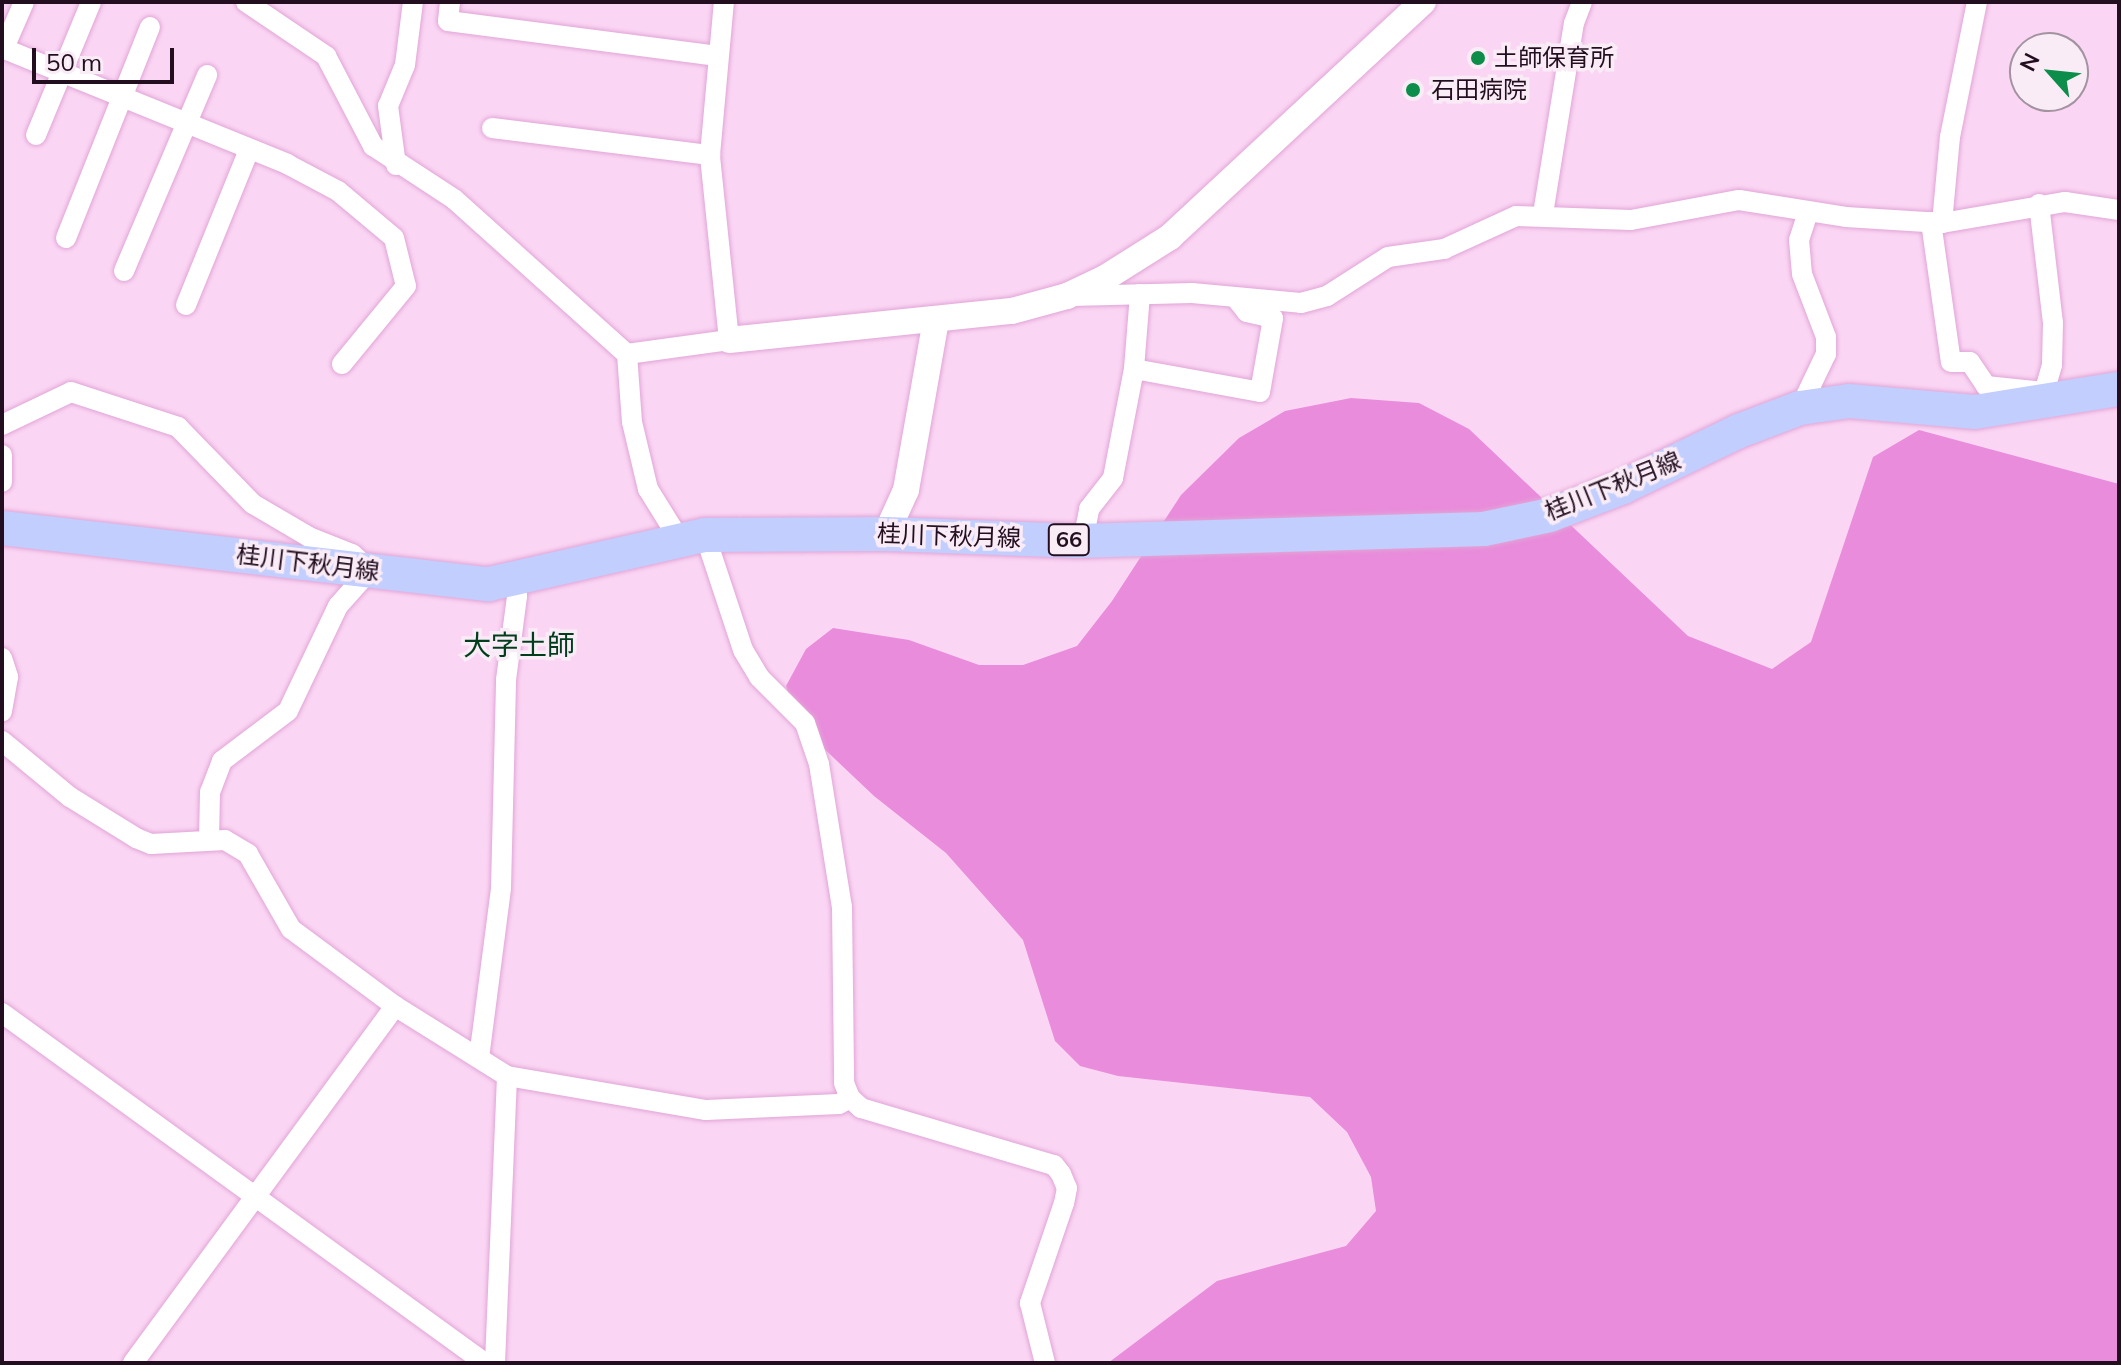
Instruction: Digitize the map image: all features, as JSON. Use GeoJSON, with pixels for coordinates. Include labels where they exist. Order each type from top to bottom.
{"type":"FeatureCollection","features":[{"type":"Feature","properties":{"kind":"main road","name":"桂川下秋月線"},"geometry":{"type":"LineString","coordinates":[[2,528],[454,582],[513,581],[692,537],[886,534],[1083,541],[1484,529],[1550,515],[1623,487],[1739,431],[1800,408],[1849,401],[1975,412],[2043,396],[2119,389]]}},
{"type":"Feature","properties":{"kind":"street"},"geometry":{"type":"LineString","coordinates":[[24,2],[3,48],[187,123],[338,191],[394,238],[406,286],[342,364]]}},
{"type":"Feature","properties":{"kind":"street"},"geometry":{"type":"LineString","coordinates":[[36,135],[91,2]]}},
{"type":"Feature","properties":{"kind":"street"},"geometry":{"type":"LineString","coordinates":[[246,2],[326,56],[363,131],[396,165],[454,199],[627,354],[632,422],[648,489],[692,537],[743,650],[759,677],[805,723],[819,764],[842,907],[844,1083],[850,1098],[861,1108],[1054,1165],[1067,1188],[1030,1303],[1045,1363]]}},
{"type":"Feature","properties":{"kind":"street"},"geometry":{"type":"LineString","coordinates":[[724,2],[710,155],[729,340]]}},
{"type":"Feature","properties":{"kind":"street"},"geometry":{"type":"LineString","coordinates":[[627,354],[729,340],[1012,311],[1067,296],[1138,261],[1170,237],[1423,2]]}},
{"type":"Feature","properties":{"kind":"street"},"geometry":{"type":"LineString","coordinates":[[1543,214],[1574,23],[1582,2]]}},
{"type":"Feature","properties":{"kind":"street"},"geometry":{"type":"LineString","coordinates":[[1977,2],[1950,137],[1937,223],[1951,362],[1970,362],[1986,386],[2043,396],[2053,323],[2039,204]]}},
{"type":"Feature","properties":{"kind":"street"},"geometry":{"type":"LineString","coordinates":[[396,165],[388,106],[405,65],[412,11],[449,12],[718,56]]}},
{"type":"Feature","properties":{"kind":"street"},"geometry":{"type":"LineString","coordinates":[[66,238],[150,27]]}},
{"type":"Feature","properties":{"kind":"street"},"geometry":{"type":"LineString","coordinates":[[124,271],[207,75]]}},
{"type":"Feature","properties":{"kind":"street"},"geometry":{"type":"LineString","coordinates":[[492,128],[710,155]]}},
{"type":"Feature","properties":{"kind":"street"},"geometry":{"type":"LineString","coordinates":[[186,305],[249,150]]}},
{"type":"Feature","properties":{"kind":"street"},"geometry":{"type":"LineString","coordinates":[[1067,296],[1140,294],[1301,303],[1327,296],[1388,257],[1444,249],[1496,222],[1543,214],[1631,220],[1739,200],[1808,212],[1937,223],[2039,204],[2086,203],[2119,210]]}},
{"type":"Feature","properties":{"kind":"street"},"geometry":{"type":"LineString","coordinates":[[1800,408],[1826,354],[1826,337],[1802,274],[1799,240],[1808,212]]}},
{"type":"Feature","properties":{"kind":"street"},"geometry":{"type":"LineString","coordinates":[[1083,541],[1089,509],[1113,478],[1134,369],[1140,294]]}},
{"type":"Feature","properties":{"kind":"street"},"geometry":{"type":"LineString","coordinates":[[1134,369],[1260,392],[1273,318],[1247,312],[1235,297]]}},
{"type":"Feature","properties":{"kind":"street"},"geometry":{"type":"LineString","coordinates":[[886,534],[906,490],[936,320]]}},
{"type":"Feature","properties":{"kind":"street"},"geometry":{"type":"LineString","coordinates":[[2,425],[71,392],[178,427],[253,504],[309,537],[352,554],[370,570],[323,631],[299,696],[288,711],[222,761],[210,792],[209,838]]}},
{"type":"Feature","properties":{"kind":"street"},"geometry":{"type":"LineString","coordinates":[[2,455],[2,482]]}},
{"type":"Feature","properties":{"kind":"street"},"geometry":{"type":"LineString","coordinates":[[479,1058],[501,888],[506,680],[517,596],[513,581]]}},
{"type":"Feature","properties":{"kind":"street"},"geometry":{"type":"LineString","coordinates":[[2,658],[8,677],[2,711]]}},
{"type":"Feature","properties":{"kind":"street"},"geometry":{"type":"LineString","coordinates":[[2,741],[70,797],[136,838],[151,844],[209,838],[225,840],[248,854],[291,929],[395,1006],[507,1076],[706,1110],[839,1104],[850,1098]]}},
{"type":"Feature","properties":{"kind":"street"},"geometry":{"type":"LineString","coordinates":[[133,1363],[395,1006]]}},
{"type":"Feature","properties":{"kind":"street"},"geometry":{"type":"LineString","coordinates":[[2,1013],[485,1363]]}},
{"type":"Feature","properties":{"kind":"street"},"geometry":{"type":"LineString","coordinates":[[495,1363],[507,1076]]}},
{"type":"Feature","properties":{"kind":"shaded area"},"geometry":{"type":"Polygon","coordinates":[[[1351,398],[1419,403],[1469,429],[1688,636],[1772,669],[1811,642],[1873,457],[1919,430],[2119,484],[2119,1363],[1108,1363],[1217,1281],[1346,1246],[1376,1211],[1371,1177],[1347,1132],[1310,1097],[1118,1076],[1080,1066],[1055,1041],[1023,940],[946,853],[874,796],[798,724],[786,686],[806,649],[833,628],[909,640],[979,665],[1023,665],[1077,646],[1112,601],[1181,495],[1239,438],[1285,411],[1351,398]]]}},
{"type":"Feature","properties":{"kind":"place","name":"土師保育所"},"geometry":{"type":"Point","coordinates":[1478,58]}},
{"type":"Feature","properties":{"kind":"place","name":"石田病院"},"geometry":{"type":"Point","coordinates":[1413,90]}},
{"type":"Feature","properties":{"kind":"district","name":"大字土師"},"geometry":{"type":"Point","coordinates":[519,645]}}]}
